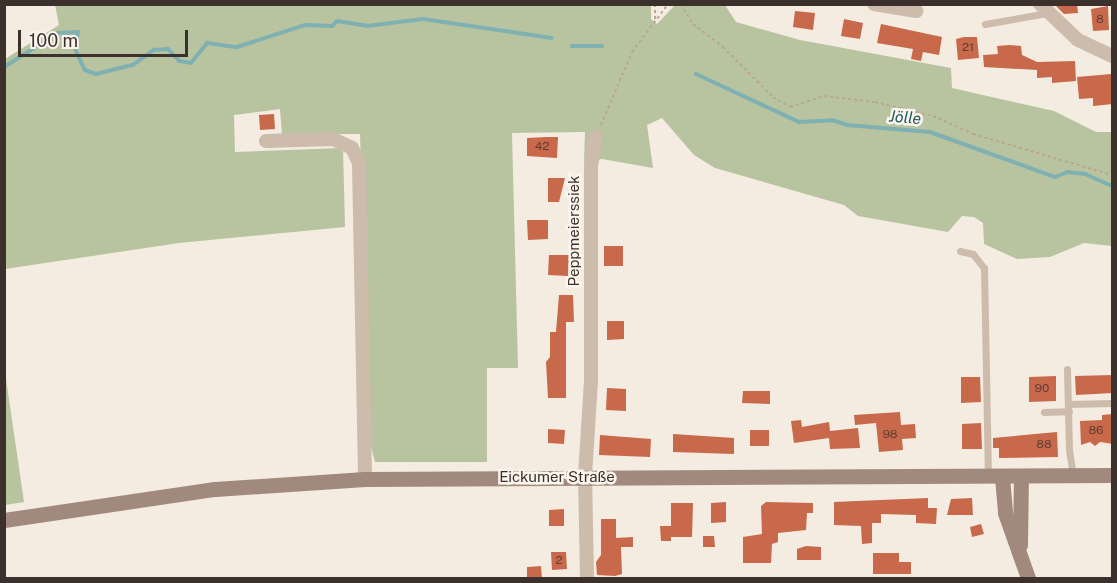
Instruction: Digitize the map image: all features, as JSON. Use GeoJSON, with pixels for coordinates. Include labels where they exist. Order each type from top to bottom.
{"type":"FeatureCollection","features":[{"type":"Feature","properties":{"kind":"main road","name":"Eickumer Straße"},"geometry":{"type":"LineString","coordinates":[[4,520],[215,489],[365,479],[585,476],[1021,477],[1113,475]]}},
{"type":"Feature","properties":{"kind":"main road"},"geometry":{"type":"LineString","coordinates":[[995,477],[1005,513],[1020,547],[1028,579]]}},
{"type":"Feature","properties":{"kind":"main road"},"geometry":{"type":"LineString","coordinates":[[1020,547],[1021,477]]}},
{"type":"Feature","properties":{"kind":"street"},"geometry":{"type":"LineString","coordinates":[[874,4],[916,11]]}},
{"type":"Feature","properties":{"kind":"street"},"geometry":{"type":"LineString","coordinates":[[1043,9],[1078,40],[1113,56]]}},
{"type":"Feature","properties":{"kind":"street","name":"Peppmeierssiek"},"geometry":{"type":"LineString","coordinates":[[587,579],[585,476],[591,381],[591,166],[596,136]]}},
{"type":"Feature","properties":{"kind":"street"},"geometry":{"type":"LineString","coordinates":[[266,141],[333,139],[352,148],[359,163],[365,479]]}},
{"type":"Feature","properties":{"kind":"lane"},"geometry":{"type":"LineString","coordinates":[[986,24],[1043,9]]}},
{"type":"Feature","properties":{"kind":"lane"},"geometry":{"type":"LineString","coordinates":[[960,251],[973,254],[984,268],[995,477]]}},
{"type":"Feature","properties":{"kind":"lane"},"geometry":{"type":"LineString","coordinates":[[1067,369],[1073,475]]}},
{"type":"Feature","properties":{"kind":"lane"},"geometry":{"type":"LineString","coordinates":[[1044,412],[1113,403]]}},
{"type":"Feature","properties":{"kind":"path"},"geometry":{"type":"LineString","coordinates":[[655,4],[655,19]]}},
{"type":"Feature","properties":{"kind":"path"},"geometry":{"type":"LineString","coordinates":[[596,136],[632,52],[668,4]]}},
{"type":"Feature","properties":{"kind":"path"},"geometry":{"type":"LineString","coordinates":[[681,4],[693,24],[723,47],[773,97],[790,107],[824,96],[875,102],[933,116],[973,134],[1113,175]]}},
{"type":"Feature","properties":{"kind":"green space"},"geometry":{"type":"Polygon","coordinates":[[[651,4],[651,19],[657,24],[675,5],[725,5],[736,22],[800,40],[951,68],[952,88],[1054,111],[1096,132],[1112,132],[1112,246],[1084,243],[1050,257],[1017,259],[984,244],[983,223],[974,217],[962,216],[948,232],[858,216],[844,205],[715,168],[694,155],[662,118],[647,125],[653,168],[602,159],[584,162],[585,132],[512,133],[518,368],[487,368],[487,462],[375,462],[370,443],[360,134],[282,134],[280,109],[234,115],[235,152],[343,148],[345,227],[179,243],[5,269],[5,59],[59,25],[55,5],[651,4]]]}},
{"type":"Feature","properties":{"kind":"green space"},"geometry":{"type":"Polygon","coordinates":[[[4,365],[24,502],[5,505],[4,505],[4,365]]]}},
{"type":"Feature","properties":{"kind":"building"},"geometry":{"type":"Polygon","coordinates":[[[1054,4],[1077,4],[1078,13],[1064,14],[1054,4]]]}},
{"type":"Feature","properties":{"kind":"building"},"geometry":{"type":"Polygon","coordinates":[[[1108,6],[1109,30],[1093,31],[1091,9],[1108,6]]]}},
{"type":"Feature","properties":{"kind":"building"},"geometry":{"type":"Polygon","coordinates":[[[795,11],[815,13],[813,30],[793,27],[795,11]]]}},
{"type":"Feature","properties":{"kind":"building"},"geometry":{"type":"Polygon","coordinates":[[[844,19],[863,23],[860,39],[841,36],[844,19]]]}},
{"type":"Feature","properties":{"kind":"building"},"geometry":{"type":"Polygon","coordinates":[[[881,24],[942,37],[939,55],[923,52],[921,61],[911,59],[913,49],[877,43],[881,24]]]}},
{"type":"Feature","properties":{"kind":"building"},"geometry":{"type":"Polygon","coordinates":[[[977,37],[979,58],[958,60],[956,39],[977,37]]]}},
{"type":"Feature","properties":{"kind":"building"},"geometry":{"type":"Polygon","coordinates":[[[997,46],[1021,46],[1022,55],[1037,62],[1075,61],[1076,81],[1052,83],[1052,77],[1037,78],[1037,70],[984,67],[983,55],[998,54],[997,46]]]}},
{"type":"Feature","properties":{"kind":"building"},"geometry":{"type":"Polygon","coordinates":[[[1111,74],[1113,104],[1093,106],[1093,98],[1079,99],[1077,77],[1111,74]]]}},
{"type":"Feature","properties":{"kind":"building"},"geometry":{"type":"Polygon","coordinates":[[[274,114],[275,129],[260,130],[259,115],[274,114]]]}},
{"type":"Feature","properties":{"kind":"building"},"geometry":{"type":"Polygon","coordinates":[[[558,137],[557,158],[527,156],[527,138],[558,137]]]}},
{"type":"Feature","properties":{"kind":"building"},"geometry":{"type":"Polygon","coordinates":[[[548,178],[565,178],[559,202],[548,202],[548,178]]]}},
{"type":"Feature","properties":{"kind":"building"},"geometry":{"type":"Polygon","coordinates":[[[527,220],[548,220],[548,239],[528,240],[527,220]]]}},
{"type":"Feature","properties":{"kind":"building"},"geometry":{"type":"Polygon","coordinates":[[[604,246],[623,246],[623,266],[604,266],[604,246]]]}},
{"type":"Feature","properties":{"kind":"building"},"geometry":{"type":"Polygon","coordinates":[[[549,255],[569,255],[568,276],[548,275],[549,255]]]}},
{"type":"Feature","properties":{"kind":"building"},"geometry":{"type":"Polygon","coordinates":[[[559,295],[573,295],[574,322],[566,322],[566,398],[548,398],[546,362],[550,357],[550,332],[556,332],[559,295]]]}},
{"type":"Feature","properties":{"kind":"building"},"geometry":{"type":"Polygon","coordinates":[[[607,321],[624,321],[624,339],[607,340],[607,321]]]}},
{"type":"Feature","properties":{"kind":"building"},"geometry":{"type":"Polygon","coordinates":[[[1113,375],[1113,393],[1076,395],[1075,376],[1113,375]]]}},
{"type":"Feature","properties":{"kind":"building"},"geometry":{"type":"Polygon","coordinates":[[[1056,376],[1056,401],[1029,402],[1029,377],[1056,376]]]}},
{"type":"Feature","properties":{"kind":"building"},"geometry":{"type":"Polygon","coordinates":[[[961,377],[980,377],[981,402],[961,403],[961,377]]]}},
{"type":"Feature","properties":{"kind":"building"},"geometry":{"type":"Polygon","coordinates":[[[607,388],[626,389],[626,411],[606,410],[607,388]]]}},
{"type":"Feature","properties":{"kind":"building"},"geometry":{"type":"Polygon","coordinates":[[[743,391],[770,391],[770,404],[742,403],[743,391]]]}},
{"type":"Feature","properties":{"kind":"building"},"geometry":{"type":"Polygon","coordinates":[[[900,412],[901,425],[915,424],[916,438],[902,439],[903,450],[879,452],[876,423],[855,425],[854,415],[900,412]]]}},
{"type":"Feature","properties":{"kind":"building"},"geometry":{"type":"Polygon","coordinates":[[[1113,414],[1113,444],[1100,442],[1095,446],[1090,442],[1081,445],[1080,421],[1102,420],[1102,415],[1113,414]]]}},
{"type":"Feature","properties":{"kind":"building"},"geometry":{"type":"Polygon","coordinates":[[[801,420],[802,427],[829,422],[830,431],[858,428],[860,448],[830,449],[829,438],[794,443],[791,421],[801,420]]]}},
{"type":"Feature","properties":{"kind":"building"},"geometry":{"type":"Polygon","coordinates":[[[981,423],[982,449],[962,449],[962,424],[981,423]]]}},
{"type":"Feature","properties":{"kind":"building"},"geometry":{"type":"Polygon","coordinates":[[[548,429],[565,430],[564,444],[548,443],[548,429]]]}},
{"type":"Feature","properties":{"kind":"building"},"geometry":{"type":"Polygon","coordinates":[[[750,430],[769,430],[769,446],[750,446],[750,430]]]}},
{"type":"Feature","properties":{"kind":"building"},"geometry":{"type":"Polygon","coordinates":[[[1057,432],[1058,457],[999,458],[999,448],[993,448],[993,438],[1057,432]]]}},
{"type":"Feature","properties":{"kind":"building"},"geometry":{"type":"Polygon","coordinates":[[[673,434],[734,438],[734,454],[673,452],[673,434]]]}},
{"type":"Feature","properties":{"kind":"building"},"geometry":{"type":"Polygon","coordinates":[[[600,435],[651,439],[650,457],[599,455],[600,435]]]}},
{"type":"Feature","properties":{"kind":"building"},"geometry":{"type":"Polygon","coordinates":[[[928,498],[928,508],[937,508],[936,524],[916,523],[916,515],[881,514],[881,523],[872,523],[872,543],[862,544],[861,526],[834,525],[834,502],[928,498]]]}},
{"type":"Feature","properties":{"kind":"building"},"geometry":{"type":"Polygon","coordinates":[[[972,498],[973,515],[947,515],[951,499],[972,498]]]}},
{"type":"Feature","properties":{"kind":"building"},"geometry":{"type":"Polygon","coordinates":[[[726,502],[726,522],[711,523],[711,503],[726,502]]]}},
{"type":"Feature","properties":{"kind":"building"},"geometry":{"type":"Polygon","coordinates":[[[766,502],[813,503],[813,513],[807,513],[806,530],[778,533],[778,542],[772,544],[771,563],[743,563],[743,537],[762,534],[761,506],[766,502]]]}},
{"type":"Feature","properties":{"kind":"building"},"geometry":{"type":"Polygon","coordinates":[[[671,503],[693,503],[692,537],[671,537],[671,541],[661,541],[660,526],[671,526],[671,503]]]}},
{"type":"Feature","properties":{"kind":"building"},"geometry":{"type":"Polygon","coordinates":[[[564,509],[564,526],[549,526],[549,510],[564,509]]]}},
{"type":"Feature","properties":{"kind":"building"},"geometry":{"type":"Polygon","coordinates":[[[601,519],[616,519],[616,538],[633,537],[633,547],[621,547],[622,574],[597,575],[596,562],[601,555],[601,519]]]}},
{"type":"Feature","properties":{"kind":"building"},"geometry":{"type":"Polygon","coordinates":[[[981,524],[984,534],[972,537],[970,527],[981,524]]]}},
{"type":"Feature","properties":{"kind":"building"},"geometry":{"type":"Polygon","coordinates":[[[703,536],[714,536],[715,547],[703,547],[703,536]]]}},
{"type":"Feature","properties":{"kind":"building"},"geometry":{"type":"Polygon","coordinates":[[[806,546],[821,547],[821,560],[797,560],[797,549],[806,546]]]}},
{"type":"Feature","properties":{"kind":"building"},"geometry":{"type":"Polygon","coordinates":[[[551,552],[566,552],[567,569],[552,570],[551,552]]]}},
{"type":"Feature","properties":{"kind":"building"},"geometry":{"type":"Polygon","coordinates":[[[873,553],[899,553],[899,562],[911,562],[911,574],[873,574],[873,553]]]}},
{"type":"Feature","properties":{"kind":"building"},"geometry":{"type":"Polygon","coordinates":[[[541,566],[542,579],[527,579],[527,567],[541,566]]]}},
{"type":"Feature","properties":{"kind":"waterway","name":"Jölle"},"geometry":{"type":"LineString","coordinates":[[4,67],[58,33],[78,32],[75,49],[85,70],[96,74],[133,65],[154,50],[168,49],[179,61],[191,63],[207,43],[237,47],[305,25],[332,26],[337,21],[367,26],[423,19],[552,38]]}},
{"type":"Feature","properties":{"kind":"waterway","name":"Jölle"},"geometry":{"type":"LineString","coordinates":[[572,46],[602,46]]}},
{"type":"Feature","properties":{"kind":"waterway","name":"Jölle"},"geometry":{"type":"LineString","coordinates":[[696,74],[799,122],[832,120],[847,125],[930,132],[1055,177],[1068,172],[1085,174],[1112,186]]}}]}
